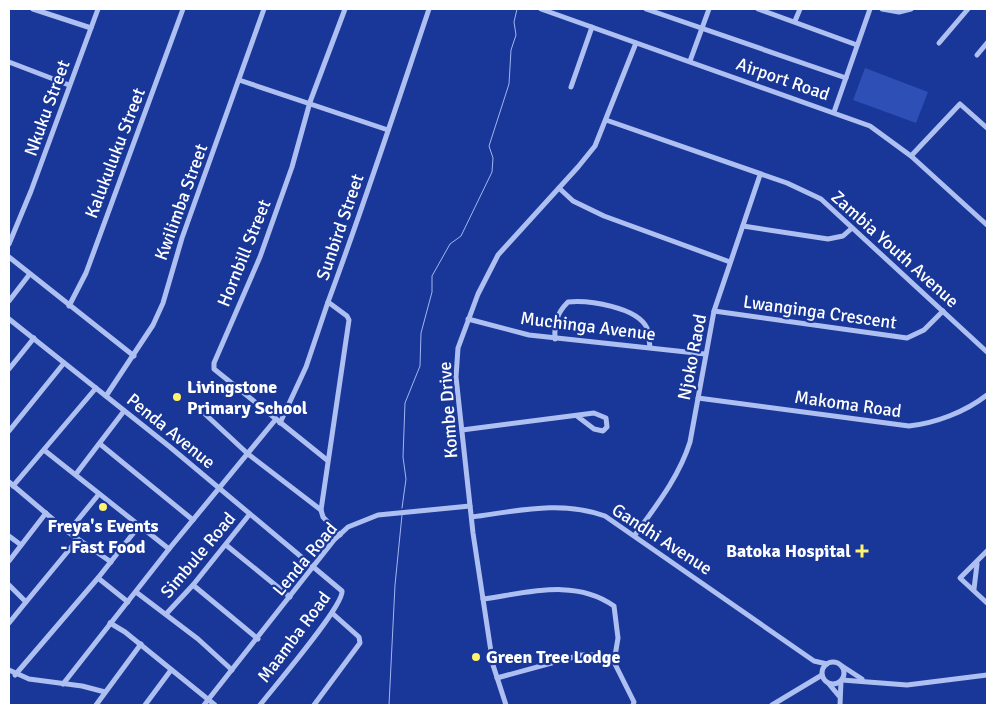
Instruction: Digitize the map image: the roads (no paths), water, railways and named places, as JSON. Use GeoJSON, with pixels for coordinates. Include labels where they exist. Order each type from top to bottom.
{"type":"FeatureCollection","features":[{"type":"Feature","properties":{"kind":"street"},"geometry":{"type":"LineString","coordinates":[[33,9],[91,28]]}},
{"type":"Feature","properties":{"kind":"street","name":"Nkuku Street"},"geometry":{"type":"LineString","coordinates":[[9,244],[31,191],[98,9]]}},
{"type":"Feature","properties":{"kind":"street","name":"Kalukuluku Street"},"geometry":{"type":"LineString","coordinates":[[69,306],[86,273],[184,9]]}},
{"type":"Feature","properties":{"kind":"street","name":"Kwilimba Street"},"geometry":{"type":"LineString","coordinates":[[106,396],[154,325],[163,303],[182,238],[264,9]]}},
{"type":"Feature","properties":{"kind":"street","name":"Hornbill Street"},"geometry":{"type":"LineString","coordinates":[[326,460],[248,394],[219,374],[214,369],[214,363],[260,257],[292,167],[310,102],[345,9]]}},
{"type":"Feature","properties":{"kind":"street","name":"Sunbird Street"},"geometry":{"type":"LineString","coordinates":[[321,510],[326,460],[348,320],[348,316],[328,302],[369,192],[429,9]]}},
{"type":"Feature","properties":{"kind":"street","name":"Airport Road"},"geometry":{"type":"LineString","coordinates":[[541,9],[870,126],[911,156],[987,225]]}},
{"type":"Feature","properties":{"kind":"street"},"geometry":{"type":"LineString","coordinates":[[649,9],[846,78]]}},
{"type":"Feature","properties":{"kind":"street"},"geometry":{"type":"LineString","coordinates":[[690,62],[709,9]]}},
{"type":"Feature","properties":{"kind":"street"},"geometry":{"type":"LineString","coordinates":[[758,9],[857,45]]}},
{"type":"Feature","properties":{"kind":"street"},"geometry":{"type":"LineString","coordinates":[[795,21],[800,9]]}},
{"type":"Feature","properties":{"kind":"street"},"geometry":{"type":"LineString","coordinates":[[834,112],[870,9]]}},
{"type":"Feature","properties":{"kind":"street"},"geometry":{"type":"LineString","coordinates":[[882,9],[899,12],[911,9]]}},
{"type":"Feature","properties":{"kind":"street"},"geometry":{"type":"LineString","coordinates":[[939,43],[968,9]]}},
{"type":"Feature","properties":{"kind":"street"},"geometry":{"type":"LineString","coordinates":[[571,87],[592,27]]}},
{"type":"Feature","properties":{"kind":"street","name":"Kombe Drive"},"geometry":{"type":"LineString","coordinates":[[506,705],[497,678],[483,600],[470,506],[456,364],[458,348],[468,319],[498,255],[591,152],[606,120],[636,43]]}},
{"type":"Feature","properties":{"kind":"street"},"geometry":{"type":"LineString","coordinates":[[977,55],[987,43]]}},
{"type":"Feature","properties":{"kind":"street"},"geometry":{"type":"LineString","coordinates":[[9,62],[69,85]]}},
{"type":"Feature","properties":{"kind":"street"},"geometry":{"type":"LineString","coordinates":[[239,80],[310,102],[345,117],[388,130]]}},
{"type":"Feature","properties":{"kind":"street"},"geometry":{"type":"LineString","coordinates":[[911,156],[960,104],[987,128]]}},
{"type":"Feature","properties":{"kind":"street","name":"Zambia Youth Avenue"},"geometry":{"type":"LineString","coordinates":[[606,120],[822,199],[987,352]]}},
{"type":"Feature","properties":{"kind":"street","name":"Njoko Raod"},"geometry":{"type":"LineString","coordinates":[[635,535],[669,486],[684,459],[698,398],[714,311],[760,175]]}},
{"type":"Feature","properties":{"kind":"street"},"geometry":{"type":"LineString","coordinates":[[559,188],[573,201],[604,216],[730,262]]}},
{"type":"Feature","properties":{"kind":"street"},"geometry":{"type":"LineString","coordinates":[[744,226],[828,239],[843,236],[852,228]]}},
{"type":"Feature","properties":{"kind":"street"},"geometry":{"type":"LineString","coordinates":[[9,257],[29,275],[134,356]]}},
{"type":"Feature","properties":{"kind":"street"},"geometry":{"type":"LineString","coordinates":[[9,301],[29,275]]}},
{"type":"Feature","properties":{"kind":"street"},"geometry":{"type":"LineString","coordinates":[[555,339],[558,312],[568,302],[583,300],[630,313],[642,321],[647,329],[650,347]]}},
{"type":"Feature","properties":{"kind":"street"},"geometry":{"type":"LineString","coordinates":[[63,684],[192,520],[278,421],[306,367],[328,302]]}},
{"type":"Feature","properties":{"kind":"street","name":"Lwanginga Crescent"},"geometry":{"type":"LineString","coordinates":[[714,311],[907,338],[924,330],[944,311]]}},
{"type":"Feature","properties":{"kind":"street","name":"Penda Avenue"},"geometry":{"type":"LineString","coordinates":[[9,319],[106,396],[313,567]]}},
{"type":"Feature","properties":{"kind":"street","name":"Muchinga Avenue"},"geometry":{"type":"LineString","coordinates":[[468,319],[529,335],[555,339],[705,354]]}},
{"type":"Feature","properties":{"kind":"street"},"geometry":{"type":"LineString","coordinates":[[9,369],[34,338]]}},
{"type":"Feature","properties":{"kind":"street"},"geometry":{"type":"LineString","coordinates":[[9,430],[64,363]]}},
{"type":"Feature","properties":{"kind":"street"},"geometry":{"type":"LineString","coordinates":[[96,388],[44,450],[11,484],[68,532],[111,562]]}},
{"type":"Feature","properties":{"kind":"street","name":"Makoma Road"},"geometry":{"type":"LineString","coordinates":[[698,398],[909,426],[924,424],[959,411],[987,395]]}},
{"type":"Feature","properties":{"kind":"street"},"geometry":{"type":"LineString","coordinates":[[76,474],[124,411]]}},
{"type":"Feature","properties":{"kind":"street"},"geometry":{"type":"LineString","coordinates":[[204,414],[248,454],[321,510],[323,517],[340,535]]}},
{"type":"Feature","properties":{"kind":"street"},"geometry":{"type":"LineString","coordinates":[[462,430],[577,416],[599,414],[606,418],[607,427],[604,431],[594,429],[577,416]]}},
{"type":"Feature","properties":{"kind":"street"},"geometry":{"type":"LineString","coordinates":[[100,444],[192,520]]}},
{"type":"Feature","properties":{"kind":"street"},"geometry":{"type":"LineString","coordinates":[[44,450],[169,549]]}},
{"type":"Feature","properties":{"kind":"street"},"geometry":{"type":"LineString","coordinates":[[68,532],[99,494]]}},
{"type":"Feature","properties":{"kind":"street","name":"Lenda Road"},"geometry":{"type":"LineString","coordinates":[[204,705],[340,535],[358,522],[378,515],[470,506]]}},
{"type":"Feature","properties":{"kind":"street","name":"Gandhi Avenue"},"geometry":{"type":"LineString","coordinates":[[472,517],[551,507],[583,508],[605,516],[814,661],[827,664]]}},
{"type":"Feature","properties":{"kind":"street"},"geometry":{"type":"LineString","coordinates":[[9,561],[46,513]]}},
{"type":"Feature","properties":{"kind":"street","name":"Simbule Road"},"geometry":{"type":"LineString","coordinates":[[167,613],[193,585],[249,515]]}},
{"type":"Feature","properties":{"kind":"street"},"geometry":{"type":"LineString","coordinates":[[16,674],[98,578],[139,526]]}},
{"type":"Feature","properties":{"kind":"street"},"geometry":{"type":"LineString","coordinates":[[9,536],[20,545]]}},
{"type":"Feature","properties":{"kind":"street"},"geometry":{"type":"LineString","coordinates":[[9,623],[78,538]]}},
{"type":"Feature","properties":{"kind":"street"},"geometry":{"type":"LineString","coordinates":[[226,545],[290,597]]}},
{"type":"Feature","properties":{"kind":"street"},"geometry":{"type":"LineString","coordinates":[[987,551],[977,564],[960,578],[987,603]]}},
{"type":"Feature","properties":{"kind":"street"},"geometry":{"type":"LineString","coordinates":[[974,589],[977,564]]}},
{"type":"Feature","properties":{"kind":"street","name":"Maamba Road"},"geometry":{"type":"LineString","coordinates":[[260,705],[332,613],[342,596],[342,591],[313,567]]}},
{"type":"Feature","properties":{"kind":"street"},"geometry":{"type":"LineString","coordinates":[[98,578],[128,602]]}},
{"type":"Feature","properties":{"kind":"street"},"geometry":{"type":"LineString","coordinates":[[9,585],[26,602]]}},
{"type":"Feature","properties":{"kind":"street"},"geometry":{"type":"LineString","coordinates":[[193,585],[258,639]]}},
{"type":"Feature","properties":{"kind":"street"},"geometry":{"type":"LineString","coordinates":[[483,600],[561,588],[580,591],[605,599],[614,606],[618,623],[614,662],[634,702],[633,705]]}},
{"type":"Feature","properties":{"kind":"street"},"geometry":{"type":"LineString","coordinates":[[136,592],[167,613],[232,670]]}},
{"type":"Feature","properties":{"kind":"street"},"geometry":{"type":"LineString","coordinates":[[314,705],[360,643],[359,637],[332,613]]}},
{"type":"Feature","properties":{"kind":"street"},"geometry":{"type":"LineString","coordinates":[[110,623],[141,644],[215,705]]}},
{"type":"Feature","properties":{"kind":"street"},"geometry":{"type":"LineString","coordinates":[[96,705],[141,644]]}},
{"type":"Feature","properties":{"kind":"street"},"geometry":{"type":"LineString","coordinates":[[497,678],[581,655],[600,655],[614,662]]}},
{"type":"Feature","properties":{"kind":"street","name":"Gandhi Avenue"},"geometry":{"type":"LineString","coordinates":[[814,661],[822,674]]}},
{"type":"Feature","properties":{"kind":"street"},"geometry":{"type":"LineString","coordinates":[[772,705],[822,674],[827,664],[834,662],[840,664],[862,680]]}},
{"type":"Feature","properties":{"kind":"street"},"geometry":{"type":"LineString","coordinates":[[840,664],[844,674],[839,696],[840,705]]}},
{"type":"Feature","properties":{"kind":"street"},"geometry":{"type":"LineString","coordinates":[[9,670],[40,681],[82,686],[105,692]]}},
{"type":"Feature","properties":{"kind":"street"},"geometry":{"type":"LineString","coordinates":[[145,705],[171,670]]}},
{"type":"Feature","properties":{"kind":"street"},"geometry":{"type":"LineString","coordinates":[[822,674],[839,696]]}},
{"type":"Feature","properties":{"kind":"street"},"geometry":{"type":"LineString","coordinates":[[830,684],[841,681],[862,680],[907,685],[987,675]]}},
{"type":"Feature","properties":{"kind":"waterway"},"geometry":{"type":"LineString","coordinates":[[402,508],[406,479],[403,457],[405,403],[420,366],[421,333],[432,292],[432,276],[450,244],[461,236],[492,172],[493,158],[489,146],[509,84],[511,50],[516,35],[514,22],[517,9]]}},
{"type":"Feature","properties":{"kind":"waterway"},"geometry":{"type":"LineString","coordinates":[[389,705],[395,585],[402,515]]}},
{"type":"Feature","properties":{"kind":"place","name":"Livingstone Primary School"},"geometry":{"type":"Point","coordinates":[177,397]}},
{"type":"Feature","properties":{"kind":"place","name":"Freya's Events - Fast Food"},"geometry":{"type":"Point","coordinates":[103,507]}},
{"type":"Feature","properties":{"kind":"place","name":"Batoka Hospital"},"geometry":{"type":"Point","coordinates":[862,551]}},
{"type":"Feature","properties":{"kind":"place","name":"Green Tree Lodge"},"geometry":{"type":"Point","coordinates":[476,657]}}]}
